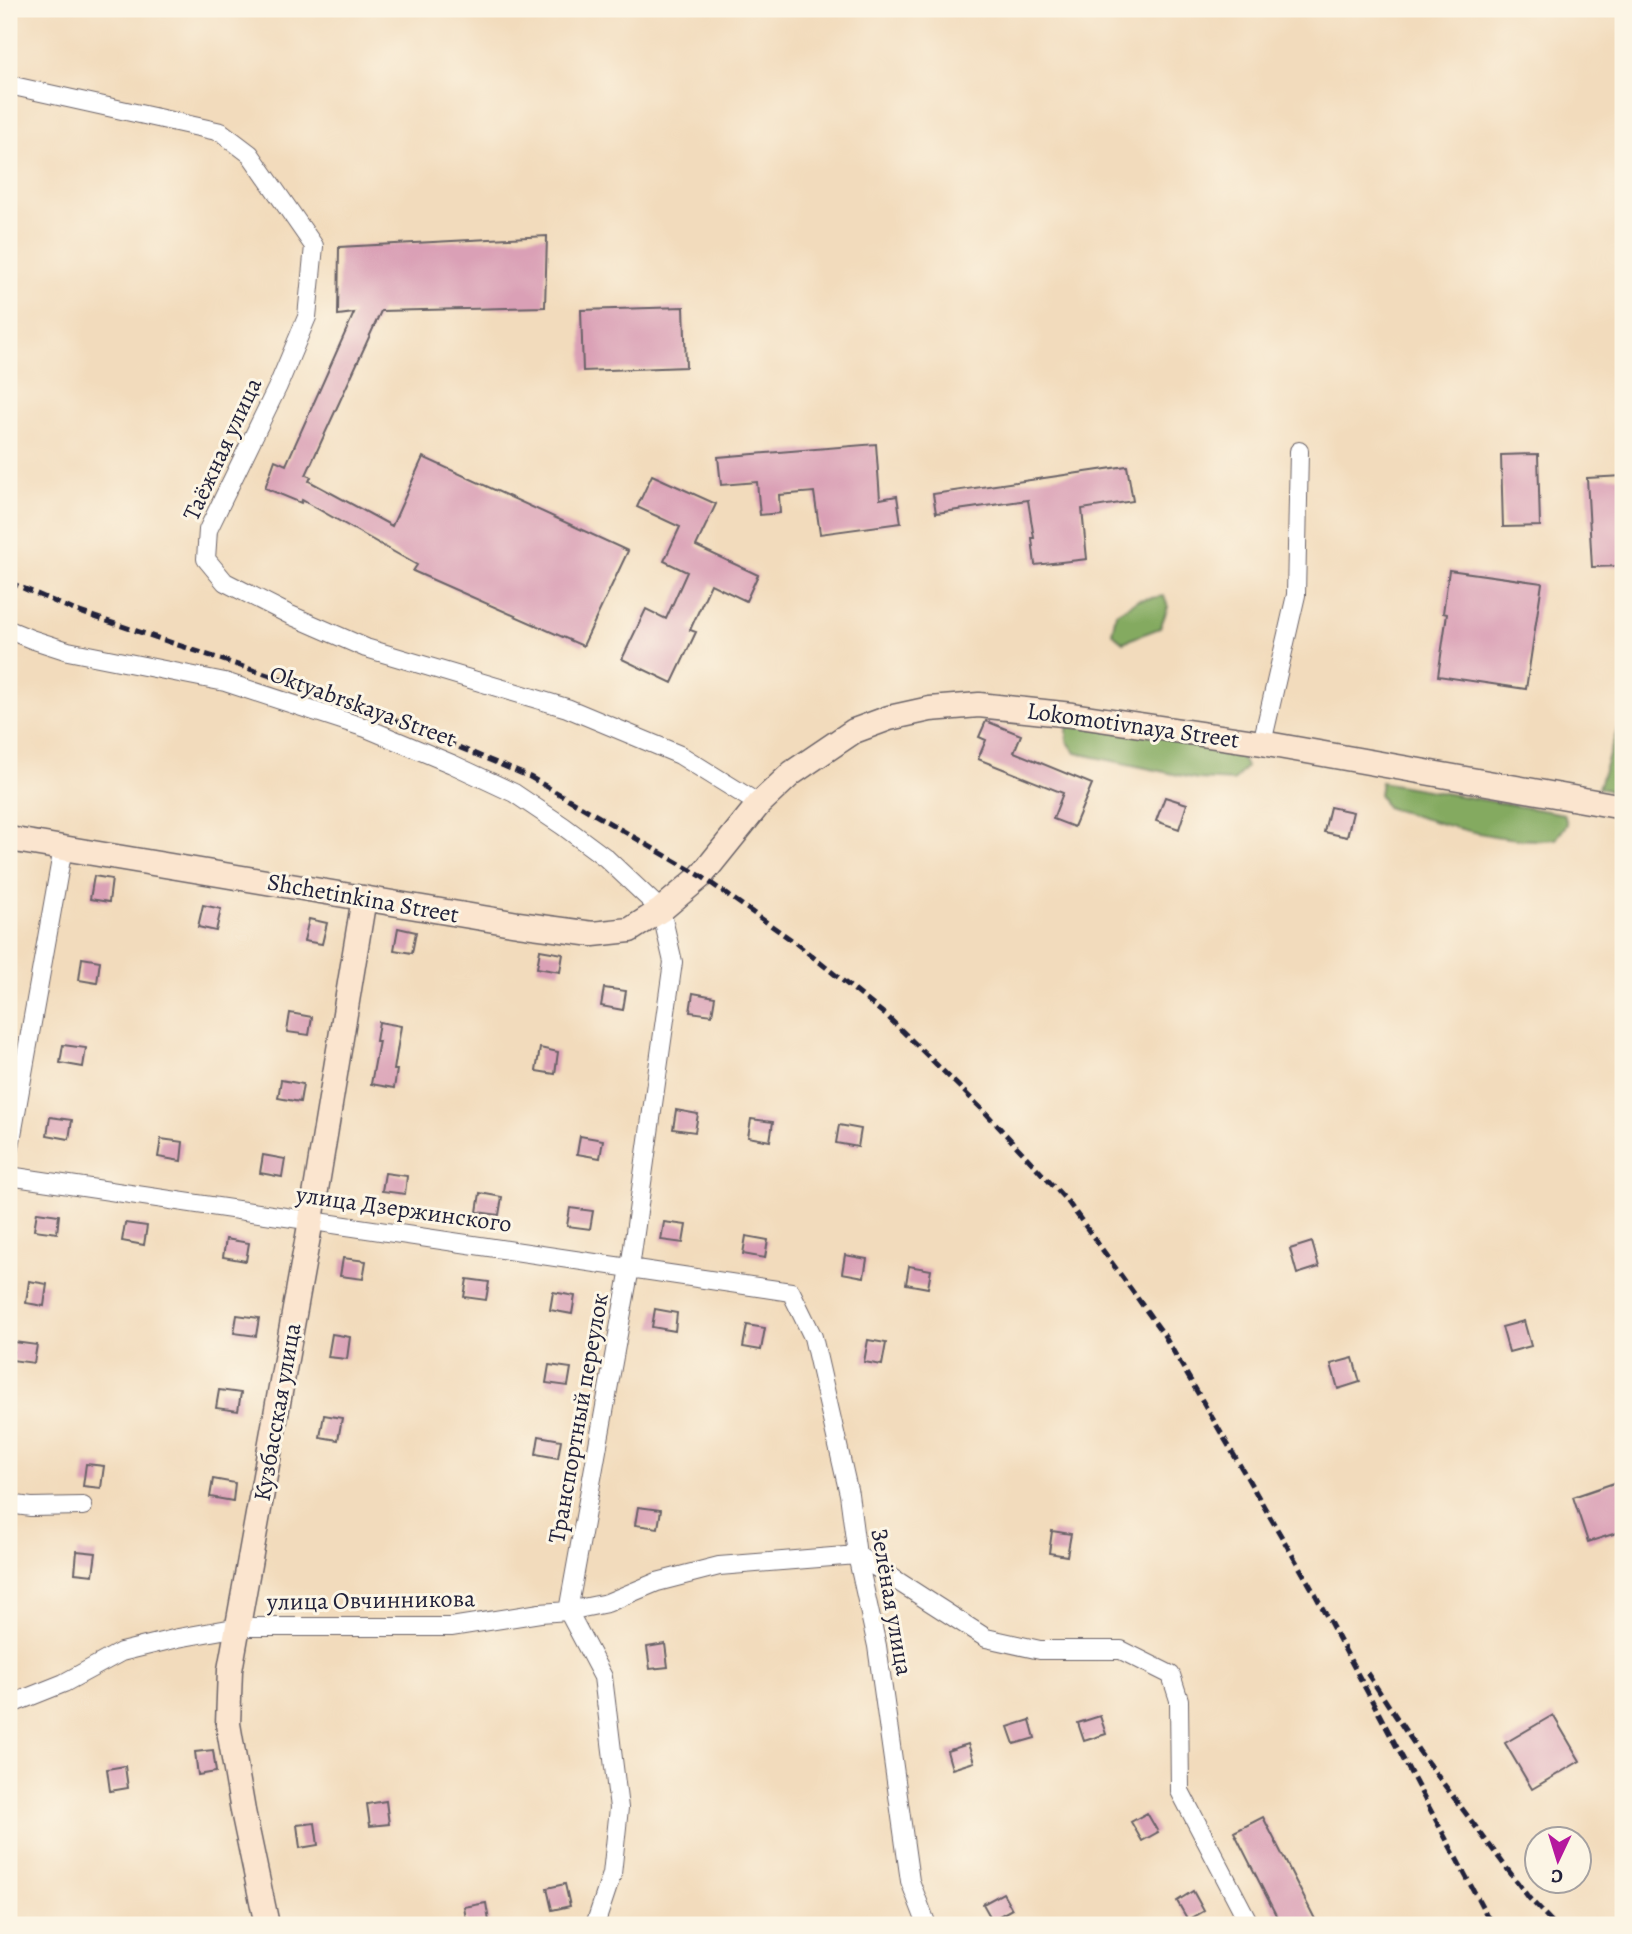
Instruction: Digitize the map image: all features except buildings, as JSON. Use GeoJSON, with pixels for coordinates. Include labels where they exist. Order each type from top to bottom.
{"type":"FeatureCollection","features":[{"type":"Feature","properties":{"kind":"street","name":"Таёжная улица"},"geometry":{"type":"LineString","coordinates":[[9,85],[221,132],[250,154],[314,246],[307,317],[278,386],[208,530],[206,559],[225,582],[288,614],[366,648],[567,708],[680,755],[759,804]]}},
{"type":"Feature","properties":{"kind":"street"},"geometry":{"type":"LineString","coordinates":[[1262,743],[1296,595],[1299,451]]}},
{"type":"Feature","properties":{"kind":"street","name":"Oktyabrskaya Street"},"geometry":{"type":"LineString","coordinates":[[9,630],[68,651],[225,682],[366,728],[452,764],[514,793],[563,826],[606,858],[661,910]]}},
{"type":"Feature","properties":{"kind":"street","name":"Lokomotivnaya Street"},"geometry":{"type":"LineString","coordinates":[[701,876],[759,804],[792,773],[854,732],[889,718],[930,709],[979,705],[1027,709],[1262,743],[1623,807]]}},
{"type":"Feature","properties":{"kind":"street","name":"Shchetinkina Street"},"geometry":{"type":"LineString","coordinates":[[9,839],[518,924],[593,934],[630,930],[661,910],[701,876]]}},
{"type":"Feature","properties":{"kind":"street"},"geometry":{"type":"LineString","coordinates":[[9,1152],[63,848]]}},
{"type":"Feature","properties":{"kind":"street","name":"Кузбасская улица"},"geometry":{"type":"LineString","coordinates":[[267,1925],[228,1724],[230,1670],[311,1220],[364,898]]}},
{"type":"Feature","properties":{"kind":"street","name":"Транспортный переулок"},"geometry":{"type":"LineString","coordinates":[[568,1611],[630,1268],[673,961],[661,910]]}},
{"type":"Feature","properties":{"kind":"street","name":"улица Дзержинского"},"geometry":{"type":"LineString","coordinates":[[9,1176],[791,1292]]}},
{"type":"Feature","properties":{"kind":"street","name":"Зелёная улица"},"geometry":{"type":"LineString","coordinates":[[791,1292],[813,1338],[849,1494],[857,1555],[877,1646],[910,1881],[927,1925]]}},
{"type":"Feature","properties":{"kind":"street"},"geometry":{"type":"LineString","coordinates":[[9,1504],[31,1507],[83,1506]]}},
{"type":"Feature","properties":{"kind":"street"},"geometry":{"type":"LineString","coordinates":[[857,1555],[986,1638],[1040,1650],[1121,1650],[1171,1675],[1179,1700],[1180,1791],[1250,1925]]}},
{"type":"Feature","properties":{"kind":"street","name":"улица Овчинникова"},"geometry":{"type":"LineString","coordinates":[[9,1705],[64,1683],[121,1653],[178,1638],[239,1627],[451,1627],[607,1603],[657,1582],[719,1566],[857,1555]]}},
{"type":"Feature","properties":{"kind":"street"},"geometry":{"type":"LineString","coordinates":[[568,1611],[603,1678],[619,1808],[612,1874],[595,1925]]}},
{"type":"Feature","properties":{"kind":"green space"},"geometry":{"type":"Polygon","coordinates":[[[1164,596],[1168,607],[1160,628],[1123,642],[1112,633],[1116,613],[1138,600],[1164,596]]]}},
{"type":"Feature","properties":{"kind":"green space"},"geometry":{"type":"Polygon","coordinates":[[[1072,715],[1233,739],[1246,767],[1234,781],[1197,779],[1076,753],[1067,741],[1072,715]]]}},
{"type":"Feature","properties":{"kind":"green space"},"geometry":{"type":"Polygon","coordinates":[[[1623,723],[1623,793],[1598,788],[1619,725],[1623,723]]]}},
{"type":"Feature","properties":{"kind":"green space"},"geometry":{"type":"Polygon","coordinates":[[[1381,782],[1564,814],[1567,824],[1556,839],[1492,836],[1386,807],[1379,794],[1381,782]]]}},
{"type":"Feature","properties":{"kind":"railway"},"geometry":{"type":"LineString","coordinates":[[9,582],[74,610],[363,707],[530,777],[701,876],[793,941],[888,1017],[984,1111],[1068,1202],[1164,1335],[1315,1594],[1492,1925]]}},
{"type":"Feature","properties":{"kind":"railway"},"geometry":{"type":"LineString","coordinates":[[1367,1673],[1419,1751],[1529,1898],[1555,1925]]}}]}
